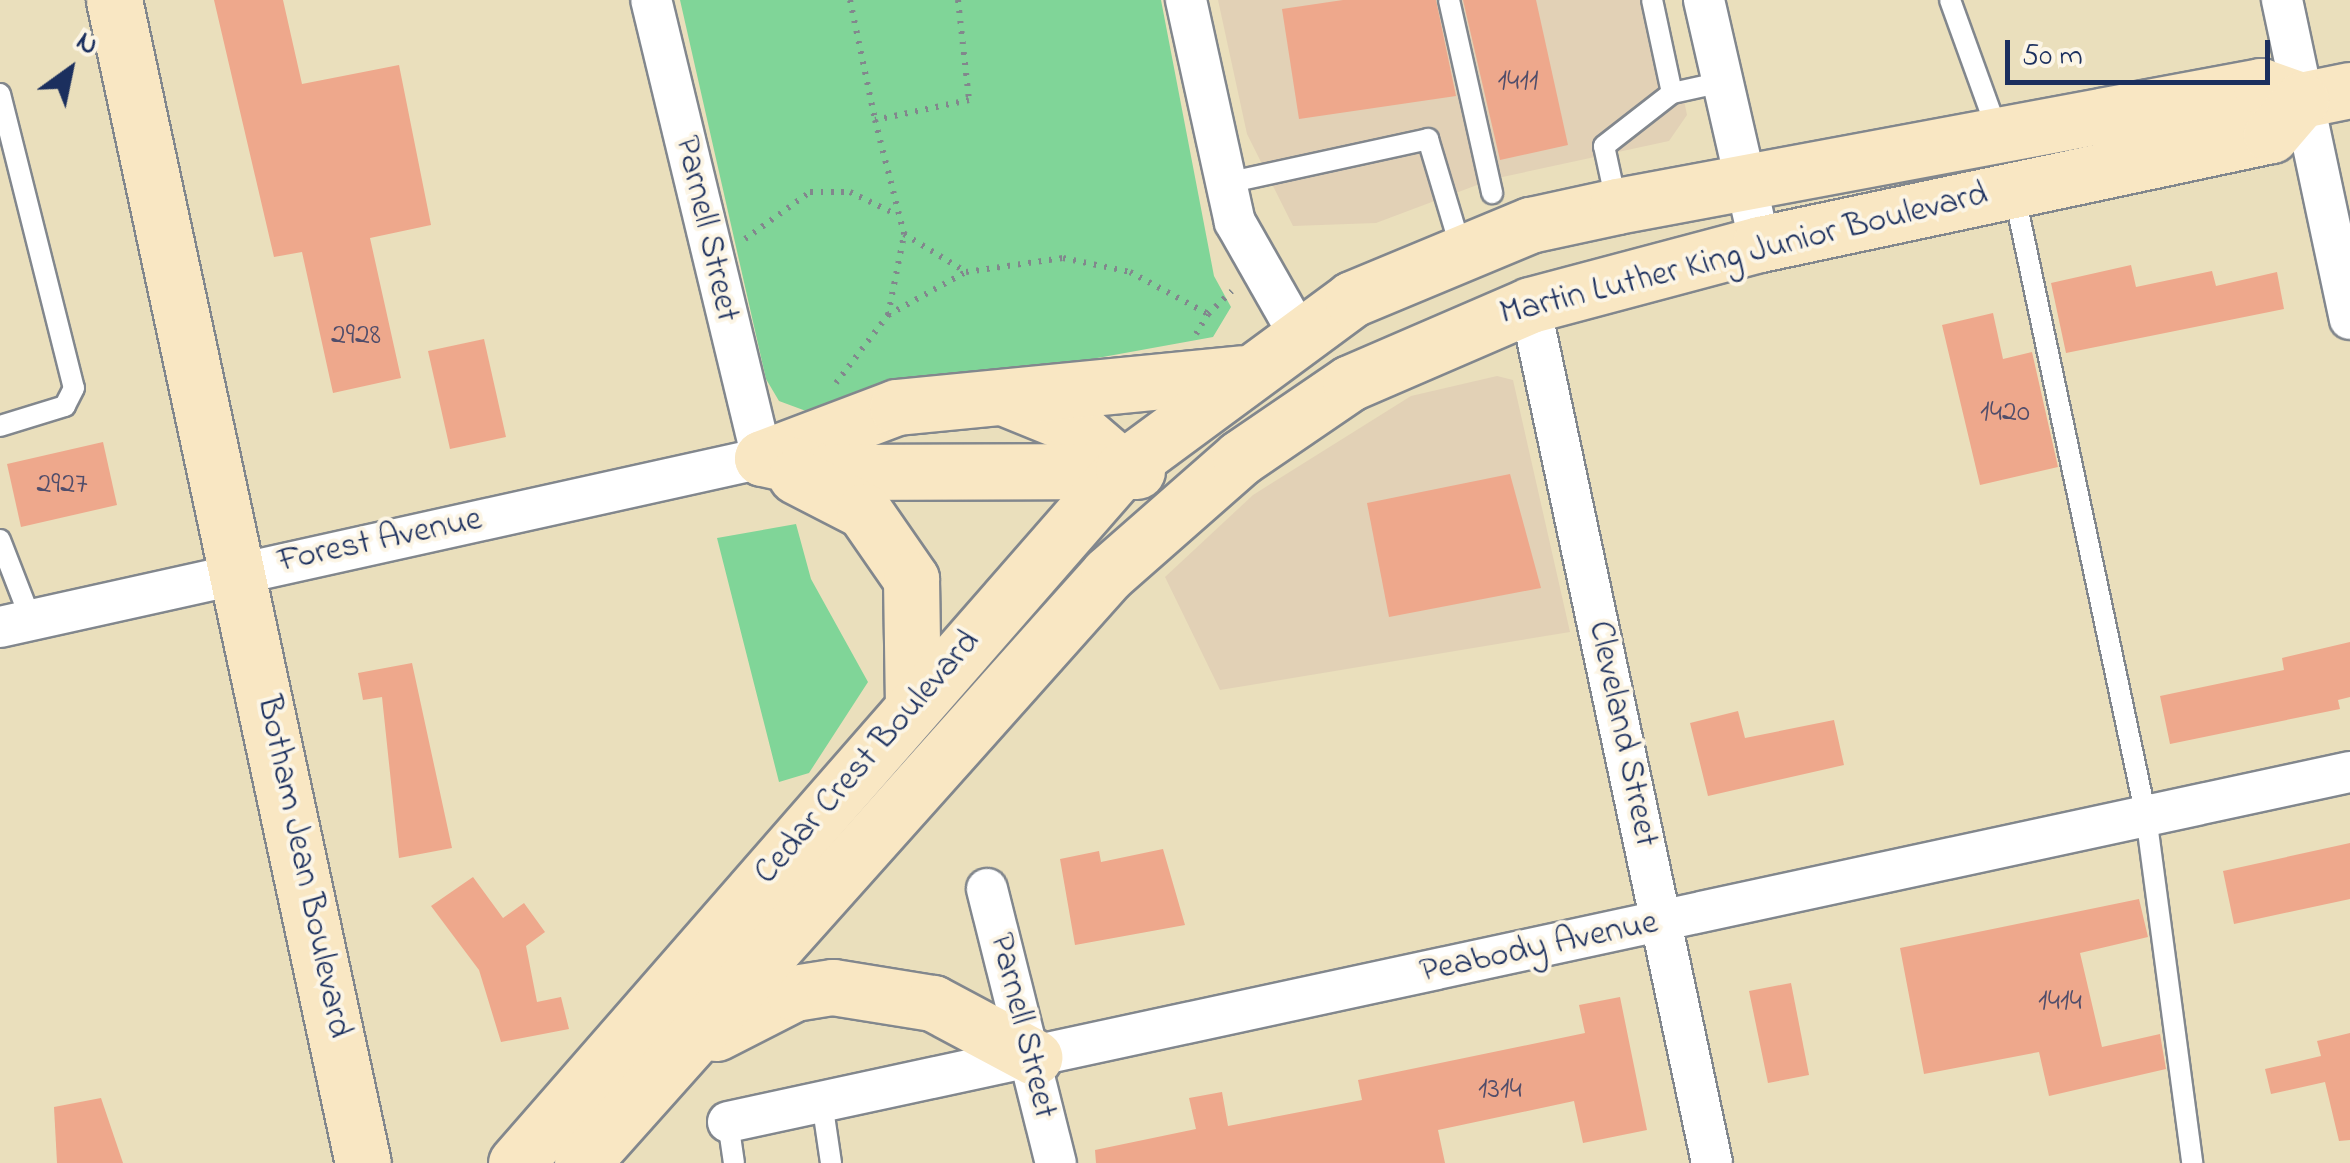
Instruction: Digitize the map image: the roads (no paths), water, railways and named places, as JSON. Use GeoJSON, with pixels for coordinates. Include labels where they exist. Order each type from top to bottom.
{"type":"FeatureCollection","features":[{"type":"Feature","properties":{"kind":"main road","name":"Botham Jean Boulevard"},"geometry":{"type":"LineString","coordinates":[[114,0],[242,571],[364,1163]]}},
{"type":"Feature","properties":{"kind":"main road","name":"Martin Luther King Junior Boulevard"},"geometry":{"type":"LineString","coordinates":[[1240,373],[1298,333],[1406,269],[1461,249],[1616,206],[2261,86],[2326,95]]}},
{"type":"Feature","properties":{"kind":"main road","name":"Martin Luther King Junior Boulevard"},"geometry":{"type":"LineString","coordinates":[[1211,482],[1350,383],[1530,305],[1760,244],[2271,135],[2326,95]]}},
{"type":"Feature","properties":{"kind":"main road"},"geometry":{"type":"LineString","coordinates":[[762,458],[897,407],[994,394],[1240,373]]}},
{"type":"Feature","properties":{"kind":"main road","name":"Cedar Crest Boulevard"},"geometry":{"type":"LineString","coordinates":[[581,1141],[914,703],[1124,468],[1240,373]]}},
{"type":"Feature","properties":{"kind":"main road"},"geometry":{"type":"LineString","coordinates":[[994,394],[1074,426],[1124,468]]}},
{"type":"Feature","properties":{"kind":"main road"},"geometry":{"type":"LineString","coordinates":[[762,458],[862,472],[1124,468],[1211,482]]}},
{"type":"Feature","properties":{"kind":"main road"},"geometry":{"type":"LineString","coordinates":[[762,458],[864,512],[892,542],[918,618],[914,703]]}},
{"type":"Feature","properties":{"kind":"main road"},"geometry":{"type":"LineString","coordinates":[[1108,574],[1124,468]]}},
{"type":"Feature","properties":{"kind":"main road","name":"Cedar Crest Boulevard"},"geometry":{"type":"LineString","coordinates":[[516,1163],[581,1141],[680,1055],[1108,574],[1211,482]]}},
{"type":"Feature","properties":{"kind":"main road"},"geometry":{"type":"LineString","coordinates":[[680,1055],[753,1010],[833,986],[933,1003],[1034,1056]]}},
{"type":"Feature","properties":{"kind":"street","name":"Parnell Street"},"geometry":{"type":"LineString","coordinates":[[651,0],[762,458]]}},
{"type":"Feature","properties":{"kind":"street"},"geometry":{"type":"LineString","coordinates":[[1186,0],[1222,184],[1235,222],[1298,333]]}},
{"type":"Feature","properties":{"kind":"street"},"geometry":{"type":"LineString","coordinates":[[1704,0],[1760,244]]}},
{"type":"Feature","properties":{"kind":"street"},"geometry":{"type":"LineString","coordinates":[[2282,0],[2326,95],[2350,319]]}},
{"type":"Feature","properties":{"kind":"street","name":"Cleveland Street"},"geometry":{"type":"LineString","coordinates":[[1530,305],[1712,1163]]}},
{"type":"Feature","properties":{"kind":"street","name":"Forest Avenue"},"geometry":{"type":"LineString","coordinates":[[15,623],[762,458]]}},
{"type":"Feature","properties":{"kind":"street","name":"Peabody Avenue"},"geometry":{"type":"LineString","coordinates":[[728,1122],[2350,772]]}},
{"type":"Feature","properties":{"kind":"street","name":"Parnell Street"},"geometry":{"type":"LineString","coordinates":[[987,889],[1034,1056],[1056,1163]]}},
{"type":"Feature","properties":{"kind":"lane"},"geometry":{"type":"LineString","coordinates":[[1449,0],[1492,193]]}},
{"type":"Feature","properties":{"kind":"lane"},"geometry":{"type":"LineString","coordinates":[[1652,0],[1672,94]]}},
{"type":"Feature","properties":{"kind":"lane"},"geometry":{"type":"LineString","coordinates":[[1950,0],[1998,132],[2013,190],[2146,816],[2192,1163]]}},
{"type":"Feature","properties":{"kind":"lane"},"geometry":{"type":"LineString","coordinates":[[1616,206],[1604,146],[1672,94],[1722,82]]}},
{"type":"Feature","properties":{"kind":"lane"},"geometry":{"type":"LineString","coordinates":[[0,94],[74,388],[65,406],[0,426]]}},
{"type":"Feature","properties":{"kind":"lane"},"geometry":{"type":"LineString","coordinates":[[1222,184],[1428,139],[1461,249]]}},
{"type":"Feature","properties":{"kind":"lane"},"geometry":{"type":"LineString","coordinates":[[0,540],[15,623]]}},
{"type":"Feature","properties":{"kind":"lane"},"geometry":{"type":"LineString","coordinates":[[822,1102],[832,1163]]}},
{"type":"Feature","properties":{"kind":"lane"},"geometry":{"type":"LineString","coordinates":[[728,1122],[734,1163]]}}]}
